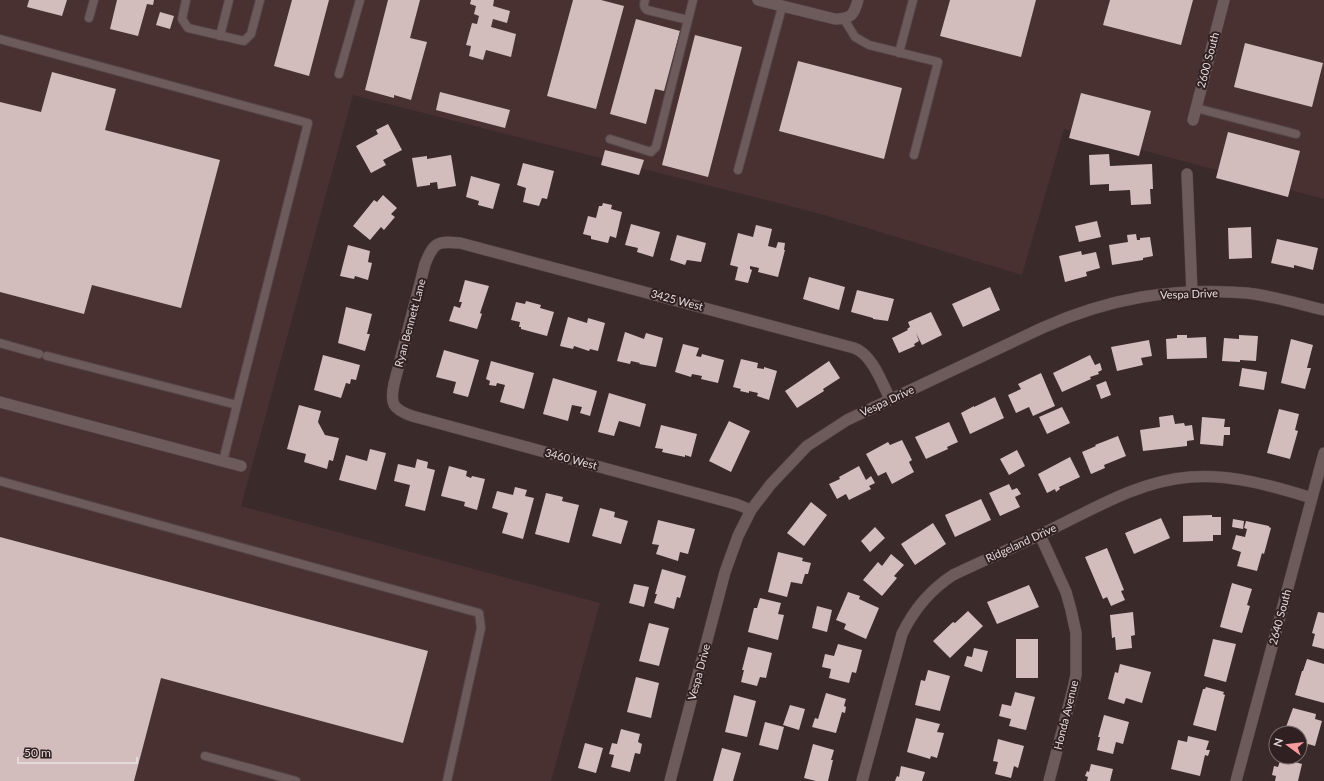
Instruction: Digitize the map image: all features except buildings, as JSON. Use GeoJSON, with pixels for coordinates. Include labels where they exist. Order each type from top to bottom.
{"type":"FeatureCollection","features":[{"type":"Feature","properties":{"kind":"street"},"geometry":{"type":"LineString","coordinates":[[758,0],[834,19],[844,19],[851,16],[856,5]]}},
{"type":"Feature","properties":{"kind":"street","name":"2600 South"},"geometry":{"type":"LineString","coordinates":[[1193,120],[1224,0]]}},
{"type":"Feature","properties":{"kind":"street"},"geometry":{"type":"LineString","coordinates":[[1187,174],[1192,292]]}},
{"type":"Feature","properties":{"kind":"street","name":"3425 West"},"geometry":{"type":"LineString","coordinates":[[437,244],[443,242],[460,243],[860,350],[870,361],[890,399]]}},
{"type":"Feature","properties":{"kind":"street","name":"Ryan Bennett Lane"},"geometry":{"type":"LineString","coordinates":[[393,405],[392,393],[394,384],[423,272],[428,257],[437,244]]}},
{"type":"Feature","properties":{"kind":"street","name":"Vespa Drive"},"geometry":{"type":"LineString","coordinates":[[670,781],[725,572],[738,536],[751,510],[771,484],[807,446],[847,420],[890,399],[1054,323],[1086,310],[1144,296],[1192,292],[1248,294],[1277,298],[1324,310]]}},
{"type":"Feature","properties":{"kind":"street"},"geometry":{"type":"LineString","coordinates":[[0,402],[241,466]]}},
{"type":"Feature","properties":{"kind":"street","name":"3460 West"},"geometry":{"type":"LineString","coordinates":[[393,405],[398,410],[412,416],[736,504],[751,510]]}},
{"type":"Feature","properties":{"kind":"street","name":"2640 South"},"geometry":{"type":"LineString","coordinates":[[1236,781],[1324,453]]}},
{"type":"Feature","properties":{"kind":"street","name":"Ridgeland Drive"},"geometry":{"type":"LineString","coordinates":[[862,781],[897,649],[909,619],[920,604],[942,582],[953,574],[1040,535],[1130,491],[1172,479],[1192,477],[1250,481],[1312,498]]}},
{"type":"Feature","properties":{"kind":"street","name":"Honda Avenue"},"geometry":{"type":"LineString","coordinates":[[1040,535],[1066,592],[1072,610],[1076,633],[1076,674],[1049,781]]}},
{"type":"Feature","properties":{"kind":"lane"},"geometry":{"type":"LineString","coordinates":[[89,18],[94,0]]}},
{"type":"Feature","properties":{"kind":"lane"},"geometry":{"type":"LineString","coordinates":[[186,0],[182,19],[188,28],[244,41],[251,34],[260,0]]}},
{"type":"Feature","properties":{"kind":"lane"},"geometry":{"type":"LineString","coordinates":[[220,36],[229,0]]}},
{"type":"Feature","properties":{"kind":"lane"},"geometry":{"type":"LineString","coordinates":[[339,74],[360,0]]}},
{"type":"Feature","properties":{"kind":"lane"},"geometry":{"type":"LineString","coordinates":[[645,0],[644,5],[647,10],[688,20]]}},
{"type":"Feature","properties":{"kind":"lane"},"geometry":{"type":"LineString","coordinates":[[610,139],[652,152],[656,148],[693,0]]}},
{"type":"Feature","properties":{"kind":"lane"},"geometry":{"type":"LineString","coordinates":[[899,53],[913,0]]}},
{"type":"Feature","properties":{"kind":"lane"},"geometry":{"type":"LineString","coordinates":[[738,170],[782,7]]}},
{"type":"Feature","properties":{"kind":"lane"},"geometry":{"type":"LineString","coordinates":[[844,19],[855,37],[869,45],[938,62],[914,155]]}},
{"type":"Feature","properties":{"kind":"lane"},"geometry":{"type":"LineString","coordinates":[[0,39],[308,123],[223,461]]}},
{"type":"Feature","properties":{"kind":"lane"},"geometry":{"type":"LineString","coordinates":[[1196,108],[1296,134]]}},
{"type":"Feature","properties":{"kind":"lane"},"geometry":{"type":"LineString","coordinates":[[0,343],[237,405]]}},
{"type":"Feature","properties":{"kind":"lane"},"geometry":{"type":"LineString","coordinates":[[0,481],[479,613],[481,628],[447,781]]}},
{"type":"Feature","properties":{"kind":"lane"},"geometry":{"type":"LineString","coordinates":[[206,756],[296,781]]}},
{"type":"Feature","properties":{"kind":"shaded area"},"geometry":{"type":"Polygon","coordinates":[[[0,0],[1324,0],[1324,199],[1064,129],[1022,275],[821,214],[353,95],[241,506],[600,603],[551,781],[0,781],[0,0]]]}}]}
